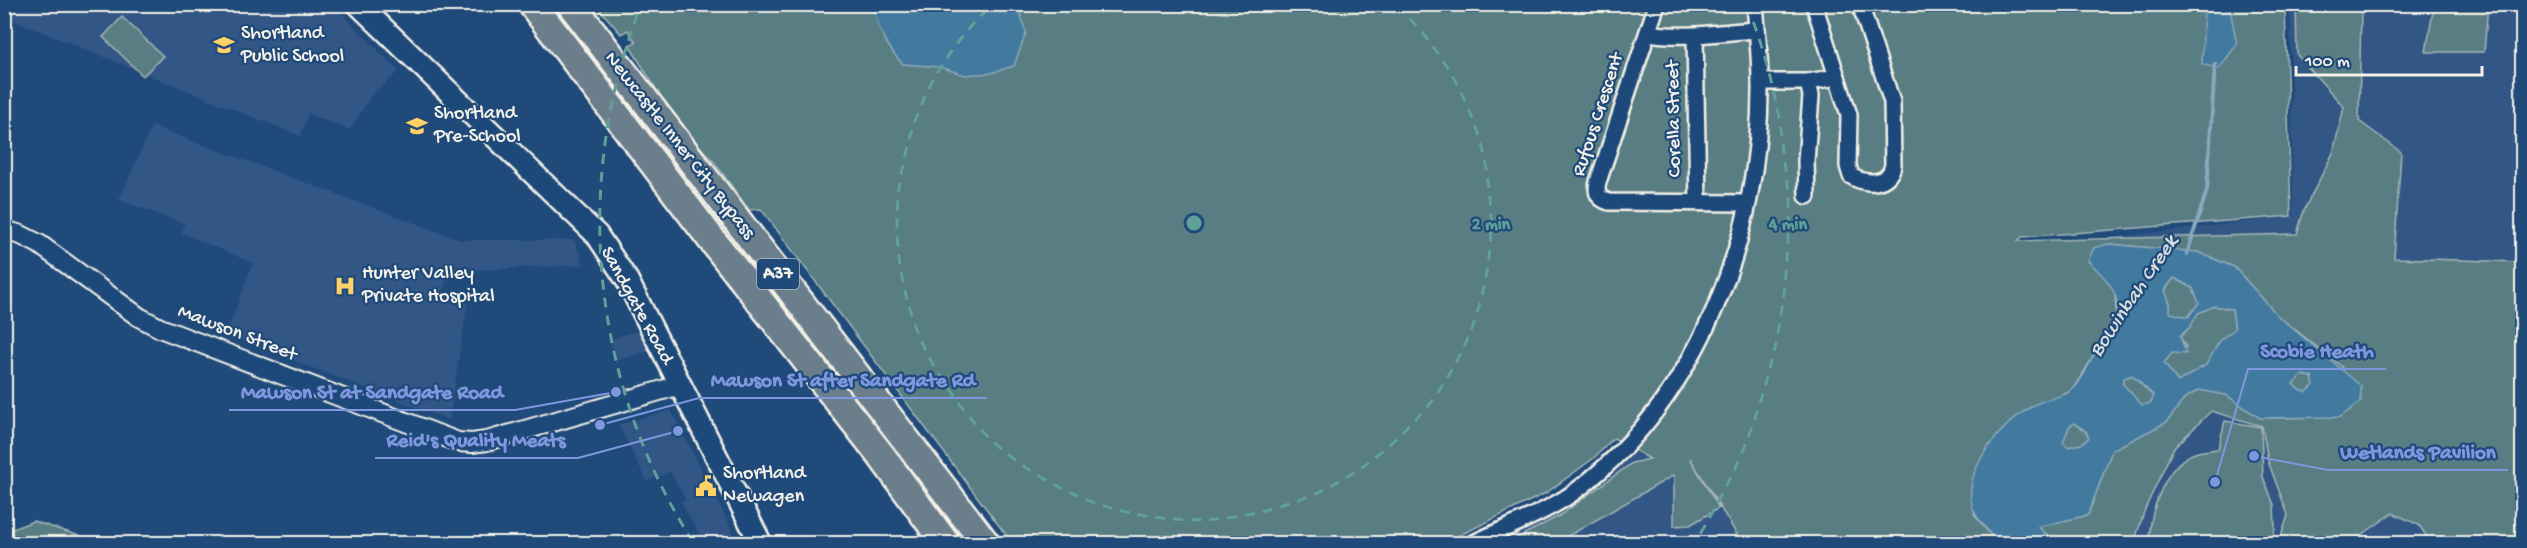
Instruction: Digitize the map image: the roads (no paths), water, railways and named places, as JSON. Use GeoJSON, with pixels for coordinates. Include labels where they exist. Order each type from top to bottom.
{"type":"FeatureCollection","features":[{"type":"Feature","properties":{"kind":"highway","name":"Newcastle Inner City Bypass"},"geometry":{"type":"LineString","coordinates":[[532,4],[719,249],[880,454],[946,543]]}},
{"type":"Feature","properties":{"kind":"highway","name":"Newcastle Inner City Bypass"},"geometry":{"type":"LineString","coordinates":[[571,4],[986,543]]}},
{"type":"Feature","properties":{"kind":"main road","name":"Sandgate Road"},"geometry":{"type":"LineString","coordinates":[[358,4],[597,235],[627,280],[761,543]]}},
{"type":"Feature","properties":{"kind":"street","name":"Rufous Crescent"},"geometry":{"type":"LineString","coordinates":[[1657,4],[1596,191],[1599,197],[1609,202],[1748,203]]}},
{"type":"Feature","properties":{"kind":"street"},"geometry":{"type":"LineString","coordinates":[[1472,543],[1579,489],[1609,464],[1655,414],[1683,374],[1713,314],[1748,203],[1756,147],[1760,82],[1755,4]]}},
{"type":"Feature","properties":{"kind":"street"},"geometry":{"type":"LineString","coordinates":[[1814,4],[1849,115],[1848,166],[1851,176],[1858,181],[1879,182],[1887,179],[1892,173],[1892,102],[1860,4]]}},
{"type":"Feature","properties":{"kind":"street"},"geometry":{"type":"LineString","coordinates":[[1648,33],[1695,36],[1710,32],[1757,30]]}},
{"type":"Feature","properties":{"kind":"street","name":"Corella Street"},"geometry":{"type":"LineString","coordinates":[[1695,36],[1698,202]]}},
{"type":"Feature","properties":{"kind":"street"},"geometry":{"type":"LineString","coordinates":[[1760,82],[1809,82],[1837,77]]}},
{"type":"Feature","properties":{"kind":"street"},"geometry":{"type":"LineString","coordinates":[[1807,196],[1806,149],[1812,96],[1809,82]]}},
{"type":"Feature","properties":{"kind":"street","name":"Mawson Street"},"geometry":{"type":"LineString","coordinates":[[4,230],[39,244],[139,317],[160,328],[458,442],[487,441],[680,385]]}},
{"type":"Feature","properties":{"kind":"water"},"geometry":{"type":"Polygon","coordinates":[[[873,5],[1018,5],[1026,33],[1014,66],[991,73],[965,75],[940,67],[903,64],[884,37],[873,5]]]}},
{"type":"Feature","properties":{"kind":"water"},"geometry":{"type":"Polygon","coordinates":[[[2204,5],[2229,5],[2237,44],[2219,69],[2202,64],[2204,5]]]}},
{"type":"Feature","properties":{"kind":"water"},"geometry":{"type":"Polygon","coordinates":[[[2108,244],[2197,252],[2234,267],[2278,316],[2361,386],[2361,402],[2340,417],[2260,418],[2226,395],[2199,390],[2185,398],[2167,422],[2112,450],[2088,515],[2038,527],[2058,543],[1995,543],[1972,507],[1971,486],[1975,472],[1990,445],[2011,422],[2034,405],[2063,395],[2076,387],[2110,327],[2117,306],[2115,296],[2101,274],[2088,261],[2094,248],[2108,244]],[[2174,278],[2165,290],[2170,304],[2170,313],[2188,317],[2199,303],[2193,288],[2174,278]],[[2214,306],[2198,313],[2190,327],[2180,336],[2186,354],[2172,353],[2164,363],[2178,382],[2206,365],[2221,339],[2235,329],[2232,309],[2214,306]],[[2132,375],[2124,378],[2122,383],[2142,405],[2151,403],[2153,395],[2132,375]],[[2303,375],[2293,384],[2299,390],[2307,392],[2314,385],[2312,377],[2303,375]],[[2074,423],[2069,427],[2063,442],[2068,447],[2081,444],[2089,438],[2086,431],[2074,423]]]}},
{"type":"Feature","properties":{"kind":"waterway","name":"Bowinbah Creek"},"geometry":{"type":"LineString","coordinates":[[2187,254],[2207,190],[2215,64]]}},
{"type":"Feature","properties":{"kind":"place","name":"Shortland Public School"},"geometry":{"type":"Point","coordinates":[224,45]}},
{"type":"Feature","properties":{"kind":"place","name":"Shortland Pre-School"},"geometry":{"type":"Point","coordinates":[417,126]}},
{"type":"Feature","properties":{"kind":"place","name":"Hunter Valley Private Hospital"},"geometry":{"type":"Point","coordinates":[345,286]}},
{"type":"Feature","properties":{"kind":"place","name":"Mawson St at Sandgate Road"},"geometry":{"type":"Point","coordinates":[616,392]}},
{"type":"Feature","properties":{"kind":"place","name":"Mawson St after Sandgate Rd"},"geometry":{"type":"Point","coordinates":[600,425]}},
{"type":"Feature","properties":{"kind":"place","name":"Reid's Quality Meats"},"geometry":{"type":"Point","coordinates":[678,431]}},
{"type":"Feature","properties":{"kind":"place","name":"Wetlands Pavilion"},"geometry":{"type":"Point","coordinates":[2254,456]}},
{"type":"Feature","properties":{"kind":"place","name":"Scobie Heath"},"geometry":{"type":"Point","coordinates":[2215,482]}},
{"type":"Feature","properties":{"kind":"place","name":"Shortland Newagen"},"geometry":{"type":"Point","coordinates":[706,486]}}]}
